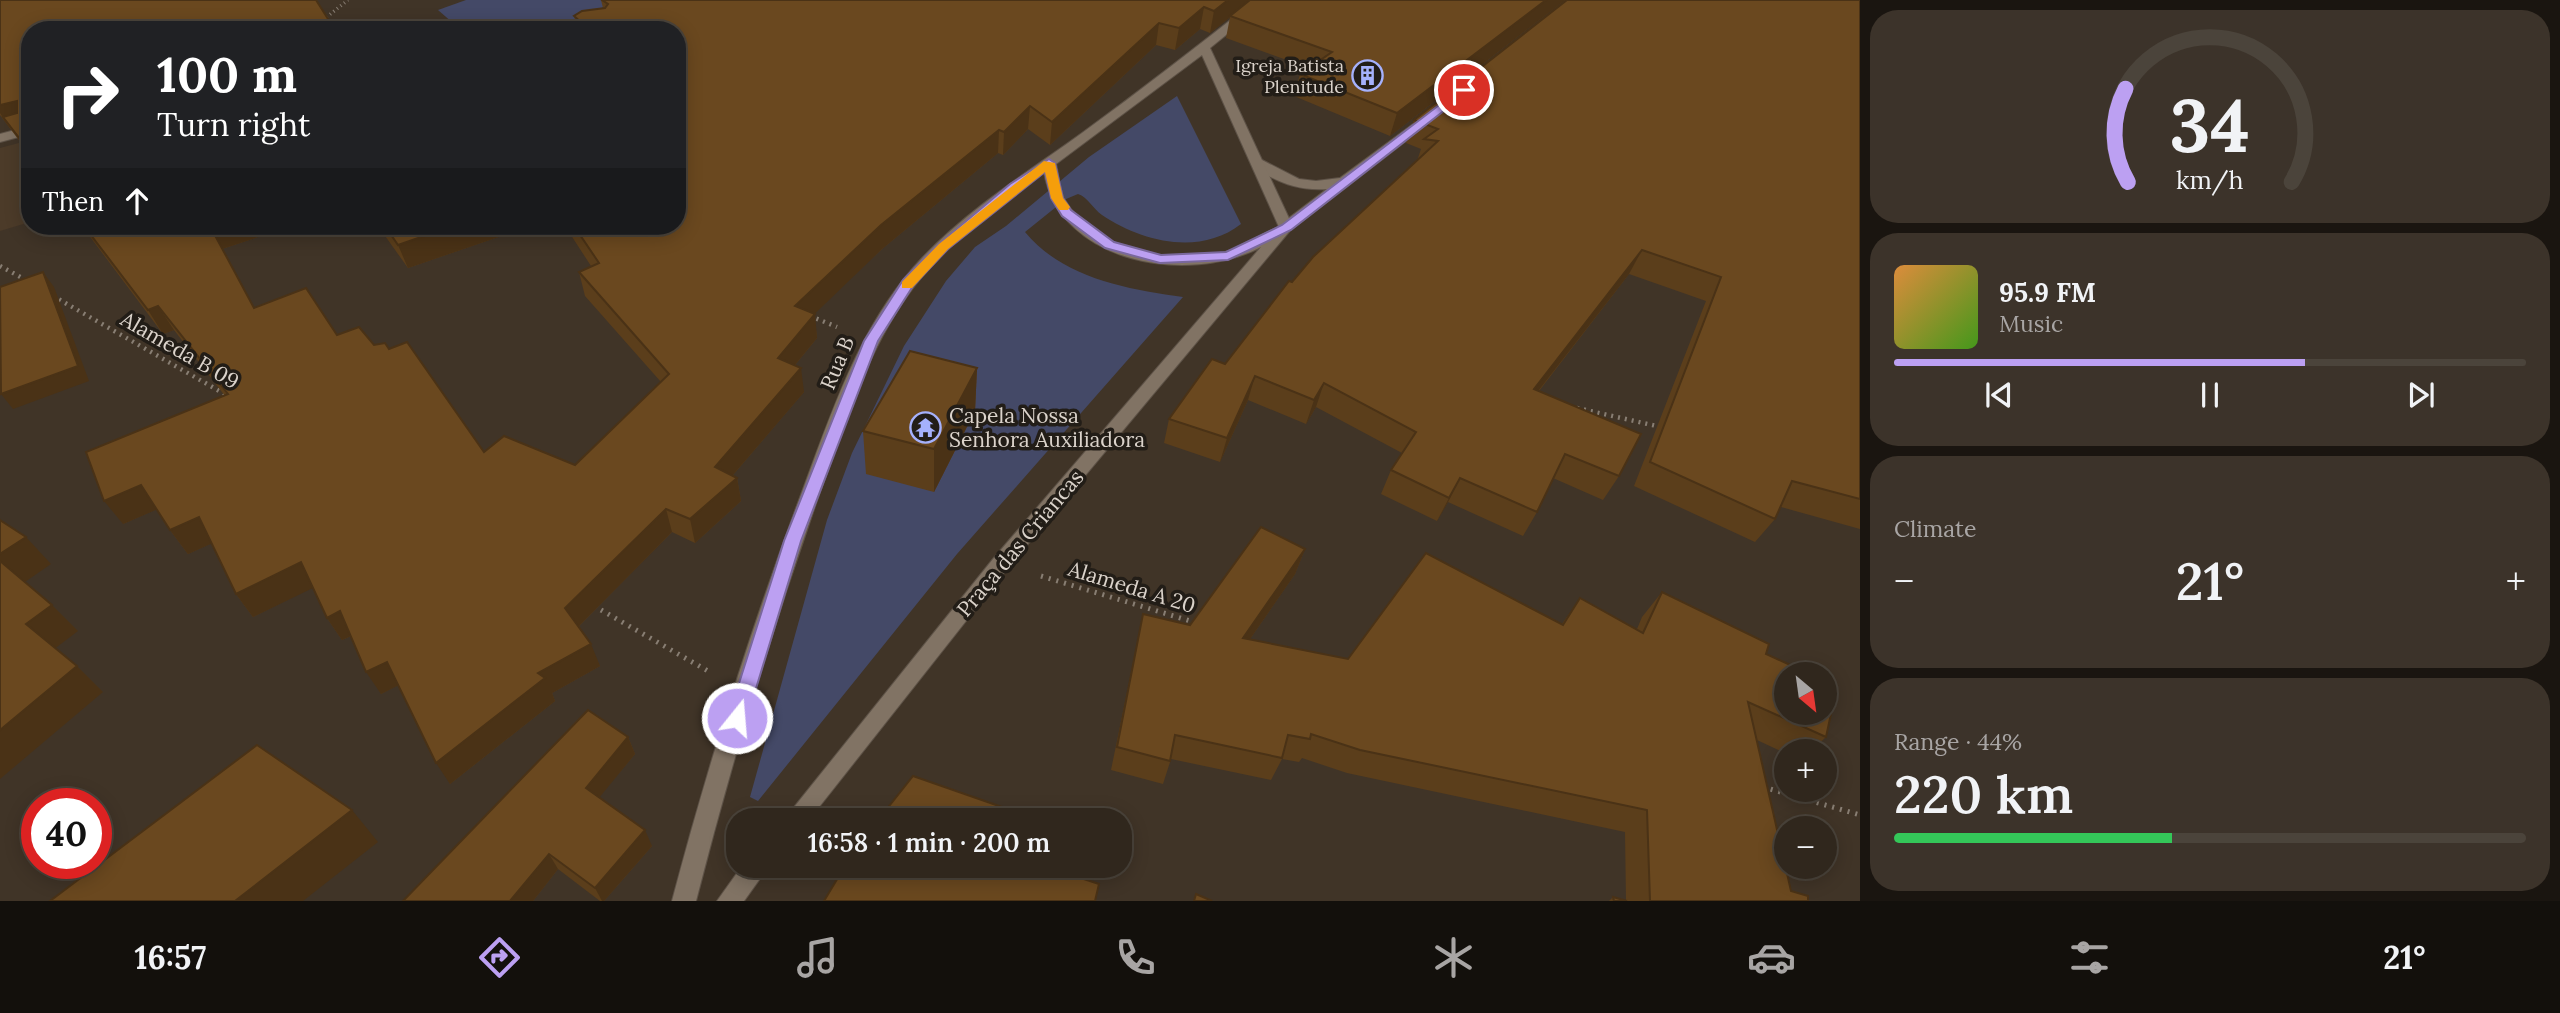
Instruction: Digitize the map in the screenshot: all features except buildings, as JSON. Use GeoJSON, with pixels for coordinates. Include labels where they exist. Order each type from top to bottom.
{"type":"FeatureCollection","features":[{"type":"Feature","properties":{"kind":"street","name":"Rua B"},"geometry":{"type":"LineString","coordinates":[[684,901],[793,541],[871,341],[908,284],[932,257],[1014,187],[1204,47],[1262,0]]}},
{"type":"Feature","properties":{"kind":"street"},"geometry":{"type":"LineString","coordinates":[[1204,47],[1286,227]]}},
{"type":"Feature","properties":{"kind":"street"},"geometry":{"type":"LineString","coordinates":[[1049,163],[1057,198],[1067,213],[1110,245],[1133,253],[1180,260],[1228,256],[1286,227],[1443,106]]}},
{"type":"Feature","properties":{"kind":"street"},"geometry":{"type":"LineString","coordinates":[[0,138],[21,132]]}},
{"type":"Feature","properties":{"kind":"street"},"geometry":{"type":"LineString","coordinates":[[1257,163],[1278,177],[1306,187],[1345,181]]}},
{"type":"Feature","properties":{"kind":"street","name":"Praça das Criancas"},"geometry":{"type":"LineString","coordinates":[[804,808],[1000,564],[1286,227]]}},
{"type":"Feature","properties":{"kind":"street"},"geometry":{"type":"LineString","coordinates":[[729,901],[747,878]]}},
{"type":"Feature","properties":{"kind":"path"},"geometry":{"type":"LineString","coordinates":[[322,21],[348,0]]}},
{"type":"Feature","properties":{"kind":"path"},"geometry":{"type":"LineString","coordinates":[[0,267],[38,287]]}},
{"type":"Feature","properties":{"kind":"path","name":"Alameda B 09"},"geometry":{"type":"LineString","coordinates":[[50,294],[229,397]]}},
{"type":"Feature","properties":{"kind":"path"},"geometry":{"type":"LineString","coordinates":[[808,316],[871,341]]}},
{"type":"Feature","properties":{"kind":"path"},"geometry":{"type":"LineString","coordinates":[[1574,407],[1669,428]]}},
{"type":"Feature","properties":{"kind":"path","name":"Alameda A 20"},"geometry":{"type":"LineString","coordinates":[[1000,564],[1204,625]]}},
{"type":"Feature","properties":{"kind":"path"},"geometry":{"type":"LineString","coordinates":[[589,603],[745,693]]}},
{"type":"Feature","properties":{"kind":"path"},"geometry":{"type":"LineString","coordinates":[[1752,784],[1860,815]]}},
{"type":"Feature","properties":{"kind":"shaded area"},"geometry":{"type":"Polygon","coordinates":[[[466,0],[621,0],[570,21],[451,21],[438,10],[466,0]]]}},
{"type":"Feature","properties":{"kind":"shaded area"},"geometry":{"type":"Polygon","coordinates":[[[1177,96],[1241,224],[1208,240],[1171,242],[1135,232],[1118,224],[1102,215],[1078,194],[1066,199],[1025,232],[1040,248],[1077,271],[1118,285],[1183,297],[957,554],[758,801],[750,797],[827,520],[852,453],[904,346],[946,281],[975,247],[1006,226],[1089,157],[1177,96]]]}},
{"type":"Feature","properties":{"kind":"shaded area"},"geometry":{"type":"Polygon","coordinates":[[[21,142],[21,225],[0,231],[0,148],[21,142]]]}},
{"type":"Feature","properties":{"kind":"slow traffic"},"geometry":{"type":"LineString","coordinates":[[907,285],[943,246],[1014,187],[1049,163],[1057,198],[1063,207]]}},
{"type":"Feature","properties":{"kind":"place","name":"Igreja Batista Plenitude"},"geometry":{"type":"Point","coordinates":[1367,75]}},
{"type":"Feature","properties":{"kind":"place","name":"Capela Nossa Senhora Auxiliadora"},"geometry":{"type":"Point","coordinates":[926,427]}},
{"type":"Feature","properties":{"kind":"route"},"geometry":{"type":"LineString","coordinates":[[737,718],[793,541],[834,429],[871,341],[908,284],[943,246],[1014,187],[1049,163],[1057,198],[1067,213],[1110,245],[1160,259],[1189,260],[1228,256],[1286,227],[1464,90]]}}]}
